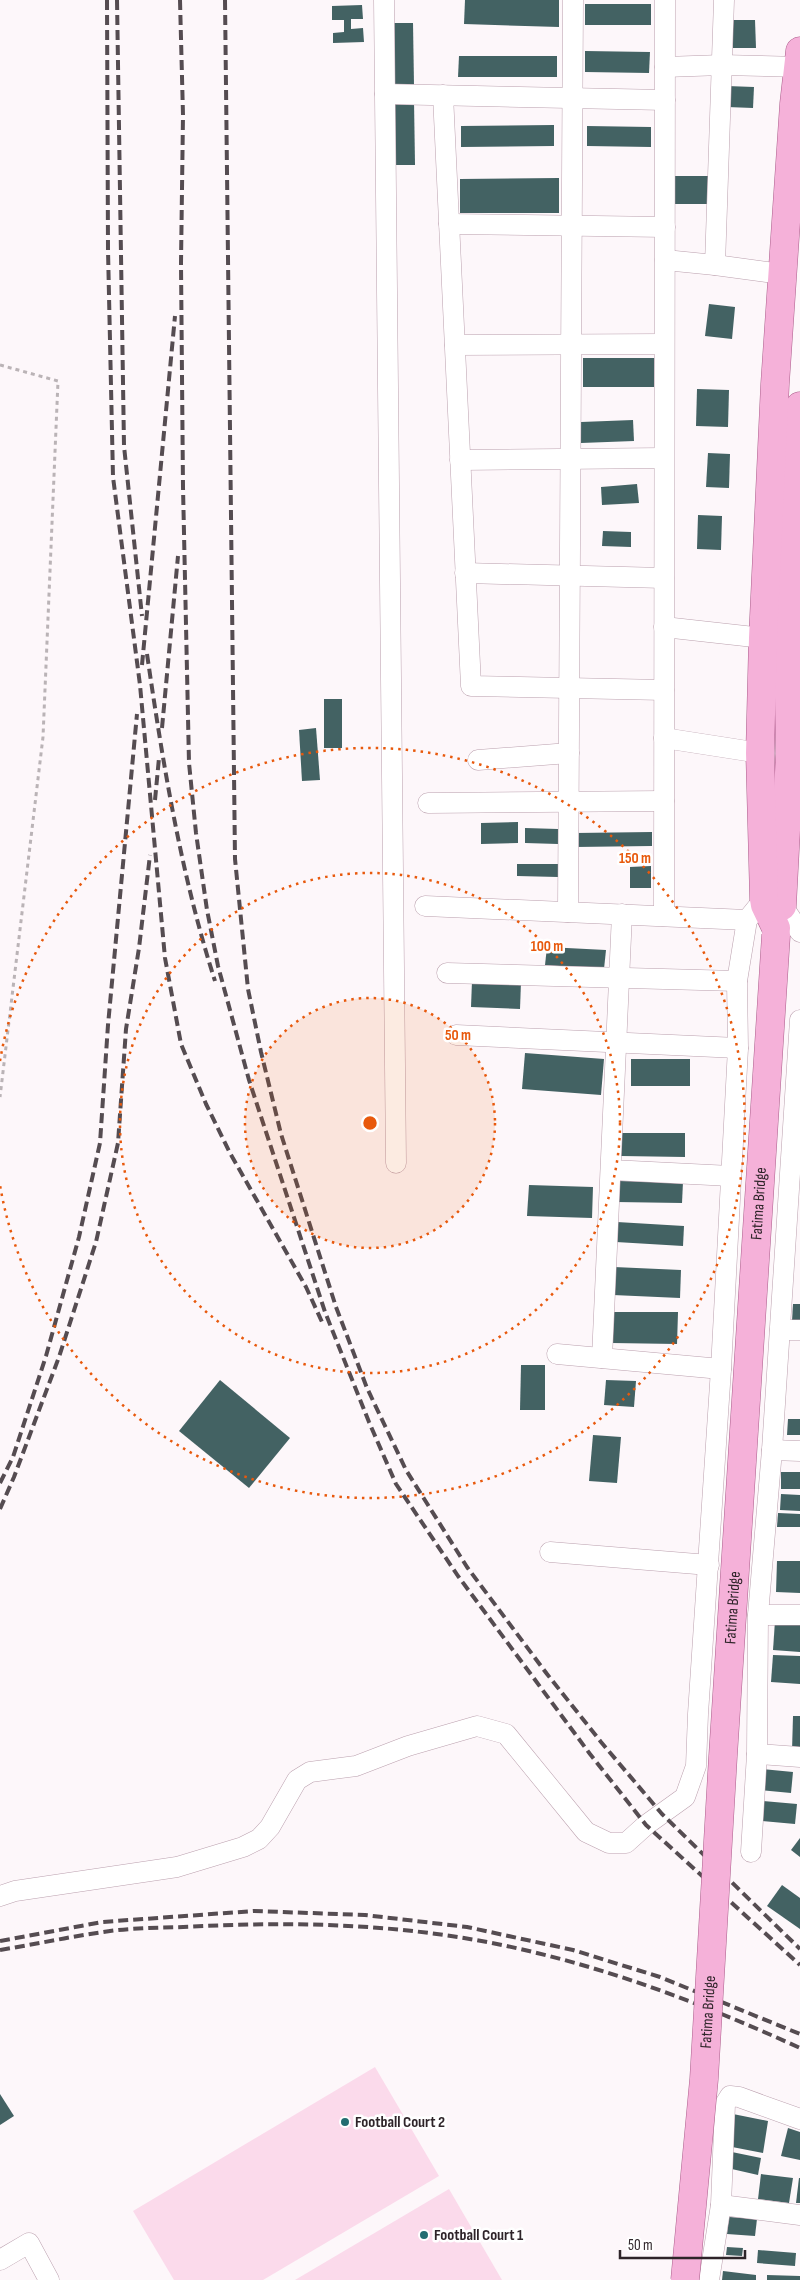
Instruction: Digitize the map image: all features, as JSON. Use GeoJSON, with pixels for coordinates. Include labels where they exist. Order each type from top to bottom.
{"type":"FeatureCollection","features":[{"type":"Feature","properties":{"kind":"main road"},"geometry":{"type":"LineString","coordinates":[[780,920],[760,753],[763,638],[782,274],[800,51]]}},
{"type":"Feature","properties":{"kind":"main road"},"geometry":{"type":"LineString","coordinates":[[780,920],[795,755],[788,639],[800,406]]}},
{"type":"Feature","properties":{"kind":"main road","name":"Fatima Bridge"},"geometry":{"type":"LineString","coordinates":[[685,2280],[704,2079],[780,920]]}},
{"type":"Feature","properties":{"kind":"street"},"geometry":{"type":"LineString","coordinates":[[384,0],[396,1163]]}},
{"type":"Feature","properties":{"kind":"street"},"geometry":{"type":"LineString","coordinates":[[568,912],[573,0]]}},
{"type":"Feature","properties":{"kind":"street"},"geometry":{"type":"LineString","coordinates":[[664,916],[665,0]]}},
{"type":"Feature","properties":{"kind":"street"},"geometry":{"type":"LineString","coordinates":[[716,265],[724,0]]}},
{"type":"Feature","properties":{"kind":"street"},"geometry":{"type":"LineString","coordinates":[[665,67],[722,65],[800,67]]}},
{"type":"Feature","properties":{"kind":"street"},"geometry":{"type":"LineString","coordinates":[[385,94],[665,100]]}},
{"type":"Feature","properties":{"kind":"street"},"geometry":{"type":"LineString","coordinates":[[443,95],[471,686],[664,690]]}},
{"type":"Feature","properties":{"kind":"street"},"geometry":{"type":"LineString","coordinates":[[449,224],[665,227]]}},
{"type":"Feature","properties":{"kind":"street"},"geometry":{"type":"LineString","coordinates":[[665,260],[782,274]]}},
{"type":"Feature","properties":{"kind":"street"},"geometry":{"type":"LineString","coordinates":[[455,345],[664,344]]}},
{"type":"Feature","properties":{"kind":"street"},"geometry":{"type":"LineString","coordinates":[[460,460],[664,458]]}},
{"type":"Feature","properties":{"kind":"street"},"geometry":{"type":"LineString","coordinates":[[466,573],[664,578]]}},
{"type":"Feature","properties":{"kind":"street"},"geometry":{"type":"LineString","coordinates":[[664,627],[763,638]]}},
{"type":"Feature","properties":{"kind":"street"},"geometry":{"type":"LineString","coordinates":[[664,738],[760,753]]}},
{"type":"Feature","properties":{"kind":"street"},"geometry":{"type":"LineString","coordinates":[[478,760],[569,753]]}},
{"type":"Feature","properties":{"kind":"street"},"geometry":{"type":"LineString","coordinates":[[428,803],[664,801]]}},
{"type":"Feature","properties":{"kind":"street"},"geometry":{"type":"LineString","coordinates":[[425,906],[780,920]]}},
{"type":"Feature","properties":{"kind":"street"},"geometry":{"type":"LineString","coordinates":[[602,1358],[622,914]]}},
{"type":"Feature","properties":{"kind":"street"},"geometry":{"type":"LineString","coordinates":[[0,1896],[15,1891],[177,1867],[243,1847],[259,1839],[270,1827],[297,1780],[310,1772],[356,1766],[408,1746],[477,1726],[506,1734],[586,1832],[609,1843],[626,1843],[646,1825],[685,1797],[693,1781],[696,1766],[721,1369],[738,1048],[737,981],[747,920]]}},
{"type":"Feature","properties":{"kind":"street"},"geometry":{"type":"LineString","coordinates":[[447,973],[737,981]]}},
{"type":"Feature","properties":{"kind":"street"},"geometry":{"type":"LineString","coordinates":[[751,1852],[757,1754],[758,1615],[795,1164],[800,1020]]}},
{"type":"Feature","properties":{"kind":"street"},"geometry":{"type":"LineString","coordinates":[[456,1034],[738,1048]]}},
{"type":"Feature","properties":{"kind":"street"},"geometry":{"type":"LineString","coordinates":[[611,1170],[731,1176]]}},
{"type":"Feature","properties":{"kind":"street"},"geometry":{"type":"LineString","coordinates":[[780,1330],[800,1330]]}},
{"type":"Feature","properties":{"kind":"street"},"geometry":{"type":"LineString","coordinates":[[557,1354],[721,1369]]}},
{"type":"Feature","properties":{"kind":"street"},"geometry":{"type":"LineString","coordinates":[[772,1450],[800,1451]]}},
{"type":"Feature","properties":{"kind":"street"},"geometry":{"type":"LineString","coordinates":[[550,1552],[709,1565]]}},
{"type":"Feature","properties":{"kind":"street"},"geometry":{"type":"LineString","coordinates":[[758,1615],[800,1616]]}},
{"type":"Feature","properties":{"kind":"street"},"geometry":{"type":"LineString","coordinates":[[757,1754],[800,1757]]}},
{"type":"Feature","properties":{"kind":"street"},"geometry":{"type":"LineString","coordinates":[[709,2280],[721,2205],[725,2104],[730,2096],[739,2097],[800,2119]]}},
{"type":"Feature","properties":{"kind":"street"},"geometry":{"type":"LineString","coordinates":[[721,2205],[800,2215]]}},
{"type":"Feature","properties":{"kind":"street"},"geometry":{"type":"LineString","coordinates":[[0,2260],[28,2243],[49,2280]]}},
{"type":"Feature","properties":{"kind":"path"},"geometry":{"type":"LineString","coordinates":[[0,365],[58,381],[43,738],[0,1097]]}},
{"type":"Feature","properties":{"kind":"shaded area","name":"Football Court 2"},"geometry":{"type":"Polygon","coordinates":[[[375,2067],[439,2176],[263,2280],[174,2280],[133,2211],[375,2067]]]}},
{"type":"Feature","properties":{"kind":"shaded area","name":"Football Court 1"},"geometry":{"type":"Polygon","coordinates":[[[449,2189],[502,2280],[295,2280],[449,2189]]]}},
{"type":"Feature","properties":{"kind":"building"},"geometry":{"type":"Polygon","coordinates":[[[465,0],[559,0],[559,27],[464,24],[465,0]]]}},
{"type":"Feature","properties":{"kind":"building"},"geometry":{"type":"Polygon","coordinates":[[[585,4],[651,4],[651,25],[585,25],[585,4]]]}},
{"type":"Feature","properties":{"kind":"building"},"geometry":{"type":"Polygon","coordinates":[[[362,5],[363,19],[351,19],[351,29],[363,28],[364,42],[333,43],[333,33],[344,32],[344,20],[332,20],[332,6],[362,5]]]}},
{"type":"Feature","properties":{"kind":"building"},"geometry":{"type":"Polygon","coordinates":[[[733,20],[755,20],[756,48],[733,48],[733,20]]]}},
{"type":"Feature","properties":{"kind":"building"},"geometry":{"type":"Polygon","coordinates":[[[389,23],[413,23],[414,85],[391,86],[389,23]]]}},
{"type":"Feature","properties":{"kind":"building"},"geometry":{"type":"Polygon","coordinates":[[[585,51],[650,52],[649,73],[585,72],[585,51]]]}},
{"type":"Feature","properties":{"kind":"building"},"geometry":{"type":"Polygon","coordinates":[[[459,56],[557,56],[557,77],[458,77],[459,56]]]}},
{"type":"Feature","properties":{"kind":"building"},"geometry":{"type":"Polygon","coordinates":[[[727,86],[754,87],[753,108],[727,107],[727,86]]]}},
{"type":"Feature","properties":{"kind":"building"},"geometry":{"type":"Polygon","coordinates":[[[414,101],[415,165],[394,165],[393,102],[414,101]]]}},
{"type":"Feature","properties":{"kind":"building"},"geometry":{"type":"Polygon","coordinates":[[[554,125],[554,146],[461,147],[461,126],[554,125]]]}},
{"type":"Feature","properties":{"kind":"building"},"geometry":{"type":"Polygon","coordinates":[[[587,126],[651,127],[651,147],[587,146],[587,126]]]}},
{"type":"Feature","properties":{"kind":"building"},"geometry":{"type":"Polygon","coordinates":[[[672,176],[711,176],[711,204],[672,204],[672,176]]]}},
{"type":"Feature","properties":{"kind":"building"},"geometry":{"type":"Polygon","coordinates":[[[559,178],[559,213],[460,213],[460,179],[559,178]]]}},
{"type":"Feature","properties":{"kind":"building"},"geometry":{"type":"Polygon","coordinates":[[[709,304],[735,307],[732,339],[705,336],[709,304]]]}},
{"type":"Feature","properties":{"kind":"building"},"geometry":{"type":"Polygon","coordinates":[[[583,358],[655,358],[654,387],[583,387],[583,358]]]}},
{"type":"Feature","properties":{"kind":"building"},"geometry":{"type":"Polygon","coordinates":[[[697,389],[729,390],[728,427],[696,426],[697,389]]]}},
{"type":"Feature","properties":{"kind":"building"},"geometry":{"type":"Polygon","coordinates":[[[633,420],[634,441],[581,443],[581,422],[633,420]]]}},
{"type":"Feature","properties":{"kind":"building"},"geometry":{"type":"Polygon","coordinates":[[[708,453],[730,454],[729,488],[706,487],[708,453]]]}},
{"type":"Feature","properties":{"kind":"building"},"geometry":{"type":"Polygon","coordinates":[[[637,484],[639,503],[602,505],[601,487],[637,484]]]}},
{"type":"Feature","properties":{"kind":"building"},"geometry":{"type":"Polygon","coordinates":[[[698,515],[722,516],[721,550],[697,549],[698,515]]]}},
{"type":"Feature","properties":{"kind":"building"},"geometry":{"type":"Polygon","coordinates":[[[603,531],[631,532],[631,547],[602,546],[603,531]]]}},
{"type":"Feature","properties":{"kind":"building"},"geometry":{"type":"Polygon","coordinates":[[[324,699],[342,699],[342,748],[324,748],[324,699]]]}},
{"type":"Feature","properties":{"kind":"building"},"geometry":{"type":"Polygon","coordinates":[[[316,728],[320,780],[302,781],[299,730],[316,728]]]}},
{"type":"Feature","properties":{"kind":"building"},"geometry":{"type":"Polygon","coordinates":[[[518,822],[518,843],[481,844],[481,823],[518,822]]]}},
{"type":"Feature","properties":{"kind":"building"},"geometry":{"type":"Polygon","coordinates":[[[525,828],[558,829],[558,844],[525,843],[525,828]]]}},
{"type":"Feature","properties":{"kind":"building"},"geometry":{"type":"Polygon","coordinates":[[[652,832],[652,846],[575,847],[575,833],[652,832]]]}},
{"type":"Feature","properties":{"kind":"building"},"geometry":{"type":"Polygon","coordinates":[[[517,864],[558,864],[558,877],[517,876],[517,864]]]}},
{"type":"Feature","properties":{"kind":"building"},"geometry":{"type":"Polygon","coordinates":[[[651,866],[651,888],[630,888],[630,867],[651,866]]]}},
{"type":"Feature","properties":{"kind":"building"},"geometry":{"type":"Polygon","coordinates":[[[547,947],[606,950],[604,969],[545,965],[547,947]]]}},
{"type":"Feature","properties":{"kind":"building"},"geometry":{"type":"Polygon","coordinates":[[[472,981],[521,982],[520,1009],[471,1007],[472,981]]]}},
{"type":"Feature","properties":{"kind":"building"},"geometry":{"type":"Polygon","coordinates":[[[525,1053],[604,1059],[601,1095],[522,1089],[525,1053]]]}},
{"type":"Feature","properties":{"kind":"building"},"geometry":{"type":"Polygon","coordinates":[[[631,1059],[690,1059],[690,1086],[631,1086],[631,1059]]]}},
{"type":"Feature","properties":{"kind":"building"},"geometry":{"type":"Polygon","coordinates":[[[621,1133],[685,1133],[685,1157],[621,1156],[621,1133]]]}},
{"type":"Feature","properties":{"kind":"building"},"geometry":{"type":"Polygon","coordinates":[[[616,1181],[683,1182],[682,1203],[616,1202],[616,1181]]]}},
{"type":"Feature","properties":{"kind":"building"},"geometry":{"type":"Polygon","coordinates":[[[529,1185],[593,1187],[592,1218],[527,1216],[529,1185]]]}},
{"type":"Feature","properties":{"kind":"building"},"geometry":{"type":"Polygon","coordinates":[[[617,1222],[684,1226],[683,1246],[616,1242],[617,1222]]]}},
{"type":"Feature","properties":{"kind":"building"},"geometry":{"type":"Polygon","coordinates":[[[614,1267],[681,1270],[680,1298],[613,1295],[614,1267]]]}},
{"type":"Feature","properties":{"kind":"building"},"geometry":{"type":"Polygon","coordinates":[[[793,1304],[800,1304],[800,1321],[792,1321],[793,1304]]]}},
{"type":"Feature","properties":{"kind":"building"},"geometry":{"type":"Polygon","coordinates":[[[613,1312],[678,1312],[677,1344],[612,1343],[613,1312]]]}},
{"type":"Feature","properties":{"kind":"building"},"geometry":{"type":"Polygon","coordinates":[[[521,1365],[545,1365],[545,1410],[520,1410],[521,1365]]]}},
{"type":"Feature","properties":{"kind":"building"},"geometry":{"type":"Polygon","coordinates":[[[220,1380],[290,1438],[249,1488],[179,1431],[220,1380]]]}},
{"type":"Feature","properties":{"kind":"building"},"geometry":{"type":"Polygon","coordinates":[[[606,1380],[636,1381],[634,1407],[604,1405],[606,1380]]]}},
{"type":"Feature","properties":{"kind":"building"},"geometry":{"type":"Polygon","coordinates":[[[788,1419],[800,1419],[800,1435],[787,1435],[788,1419]]]}},
{"type":"Feature","properties":{"kind":"building"},"geometry":{"type":"Polygon","coordinates":[[[593,1435],[621,1437],[617,1483],[589,1481],[593,1435]]]}},
{"type":"Feature","properties":{"kind":"building"},"geometry":{"type":"Polygon","coordinates":[[[781,1472],[800,1472],[800,1489],[781,1489],[781,1472]]]}},
{"type":"Feature","properties":{"kind":"building"},"geometry":{"type":"Polygon","coordinates":[[[781,1494],[800,1495],[800,1511],[780,1510],[781,1494]]]}},
{"type":"Feature","properties":{"kind":"building"},"geometry":{"type":"Polygon","coordinates":[[[778,1513],[800,1514],[800,1527],[777,1527],[778,1513]]]}},
{"type":"Feature","properties":{"kind":"building"},"geometry":{"type":"Polygon","coordinates":[[[777,1561],[800,1561],[800,1593],[776,1592],[777,1561]]]}},
{"type":"Feature","properties":{"kind":"building"},"geometry":{"type":"Polygon","coordinates":[[[775,1621],[800,1623],[800,1652],[773,1650],[775,1621]]]}},
{"type":"Feature","properties":{"kind":"building"},"geometry":{"type":"Polygon","coordinates":[[[773,1655],[800,1656],[800,1684],[771,1682],[773,1655]]]}},
{"type":"Feature","properties":{"kind":"building"},"geometry":{"type":"Polygon","coordinates":[[[793,1716],[800,1716],[800,1751],[792,1751],[793,1716]]]}},
{"type":"Feature","properties":{"kind":"building"},"geometry":{"type":"Polygon","coordinates":[[[761,1769],[793,1772],[791,1793],[760,1790],[761,1769]]]}},
{"type":"Feature","properties":{"kind":"building"},"geometry":{"type":"Polygon","coordinates":[[[763,1801],[797,1804],[795,1824],[761,1821],[763,1801]]]}},
{"type":"Feature","properties":{"kind":"building"},"geometry":{"type":"Polygon","coordinates":[[[800,1838],[800,1857],[791,1850],[800,1838]]]}},
{"type":"Feature","properties":{"kind":"building"},"geometry":{"type":"Polygon","coordinates":[[[782,1885],[800,1898],[800,1929],[767,1906],[782,1885]]]}},
{"type":"Feature","properties":{"kind":"building"},"geometry":{"type":"Polygon","coordinates":[[[0,2094],[14,2116],[0,2125],[0,2094]]]}},
{"type":"Feature","properties":{"kind":"building"},"geometry":{"type":"Polygon","coordinates":[[[733,2114],[768,2121],[763,2153],[727,2146],[733,2114]]]}},
{"type":"Feature","properties":{"kind":"building"},"geometry":{"type":"Polygon","coordinates":[[[788,2128],[800,2132],[800,2160],[781,2156],[788,2128]]]}},
{"type":"Feature","properties":{"kind":"building"},"geometry":{"type":"Polygon","coordinates":[[[727,2151],[761,2158],[758,2175],[723,2167],[727,2151]]]}},
{"type":"Feature","properties":{"kind":"building"},"geometry":{"type":"Polygon","coordinates":[[[761,2174],[793,2178],[789,2203],[758,2199],[761,2174]]]}},
{"type":"Feature","properties":{"kind":"building"},"geometry":{"type":"Polygon","coordinates":[[[799,2178],[800,2203],[796,2203],[799,2178]]]}},
{"type":"Feature","properties":{"kind":"building"},"geometry":{"type":"Polygon","coordinates":[[[729,2217],[757,2219],[755,2236],[727,2234],[729,2217]]]}},
{"type":"Feature","properties":{"kind":"building"},"geometry":{"type":"Polygon","coordinates":[[[727,2247],[743,2248],[742,2256],[726,2255],[727,2247]]]}},
{"type":"Feature","properties":{"kind":"building"},"geometry":{"type":"Polygon","coordinates":[[[758,2250],[796,2253],[795,2266],[757,2263],[758,2250]]]}},
{"type":"Feature","properties":{"kind":"building"},"geometry":{"type":"Polygon","coordinates":[[[723,2271],[756,2275],[756,2280],[722,2280],[723,2271]]]}},
{"type":"Feature","properties":{"kind":"building"},"geometry":{"type":"Polygon","coordinates":[[[767,2275],[800,2276],[800,2280],[767,2280],[767,2275]]]}},
{"type":"Feature","properties":{"kind":"railway"},"geometry":{"type":"LineString","coordinates":[[107,0],[108,250],[113,477],[140,685],[165,958],[181,1044],[206,1104],[230,1153],[306,1287],[322,1322]]}},
{"type":"Feature","properties":{"kind":"railway"},"geometry":{"type":"LineString","coordinates":[[117,0],[124,446],[142,616]]}},
{"type":"Feature","properties":{"kind":"railway"},"geometry":{"type":"LineString","coordinates":[[180,0],[183,115],[181,263],[183,487],[189,763],[196,833],[207,910],[218,966],[249,1080],[325,1312],[396,1484],[458,1576],[590,1754],[646,1825],[800,1965]]}},
{"type":"Feature","properties":{"kind":"railway"},"geometry":{"type":"LineString","coordinates":[[225,0],[235,859],[248,989],[281,1134],[336,1307],[367,1388],[406,1470],[467,1567],[547,1674],[662,1814],[800,1949]]}},
{"type":"Feature","properties":{"kind":"railway"},"geometry":{"type":"LineString","coordinates":[[142,665],[175,316]]}},
{"type":"Feature","properties":{"kind":"railway"},"geometry":{"type":"LineString","coordinates":[[162,728],[178,556]]}},
{"type":"Feature","properties":{"kind":"railway"},"geometry":{"type":"LineString","coordinates":[[147,654],[174,819],[192,901],[215,981]]}},
{"type":"Feature","properties":{"kind":"railway"},"geometry":{"type":"LineString","coordinates":[[0,1483],[13,1457],[46,1356],[79,1237],[100,1143],[108,1025],[137,714]]}},
{"type":"Feature","properties":{"kind":"railway"},"geometry":{"type":"LineString","coordinates":[[155,800],[159,758]]}},
{"type":"Feature","properties":{"kind":"railway"},"geometry":{"type":"LineString","coordinates":[[0,1509],[59,1357],[96,1242],[118,1143],[126,1029],[139,948],[150,855]]}},
{"type":"Feature","properties":{"kind":"railway"},"geometry":{"type":"LineString","coordinates":[[0,1941],[102,1922],[254,1911],[365,1915],[467,1927],[573,1950],[660,1977],[800,2034]]}},
{"type":"Feature","properties":{"kind":"railway"},"geometry":{"type":"LineString","coordinates":[[0,1950],[96,1933],[145,1928],[302,1924],[432,1933],[507,1946],[593,1968],[719,2013],[800,2048]]}},
{"type":"Feature","properties":{"kind":"place","name":"Football Court 2"},"geometry":{"type":"Point","coordinates":[345,2122]}},
{"type":"Feature","properties":{"kind":"place","name":"Football Court 1"},"geometry":{"type":"Point","coordinates":[424,2235]}}]}
